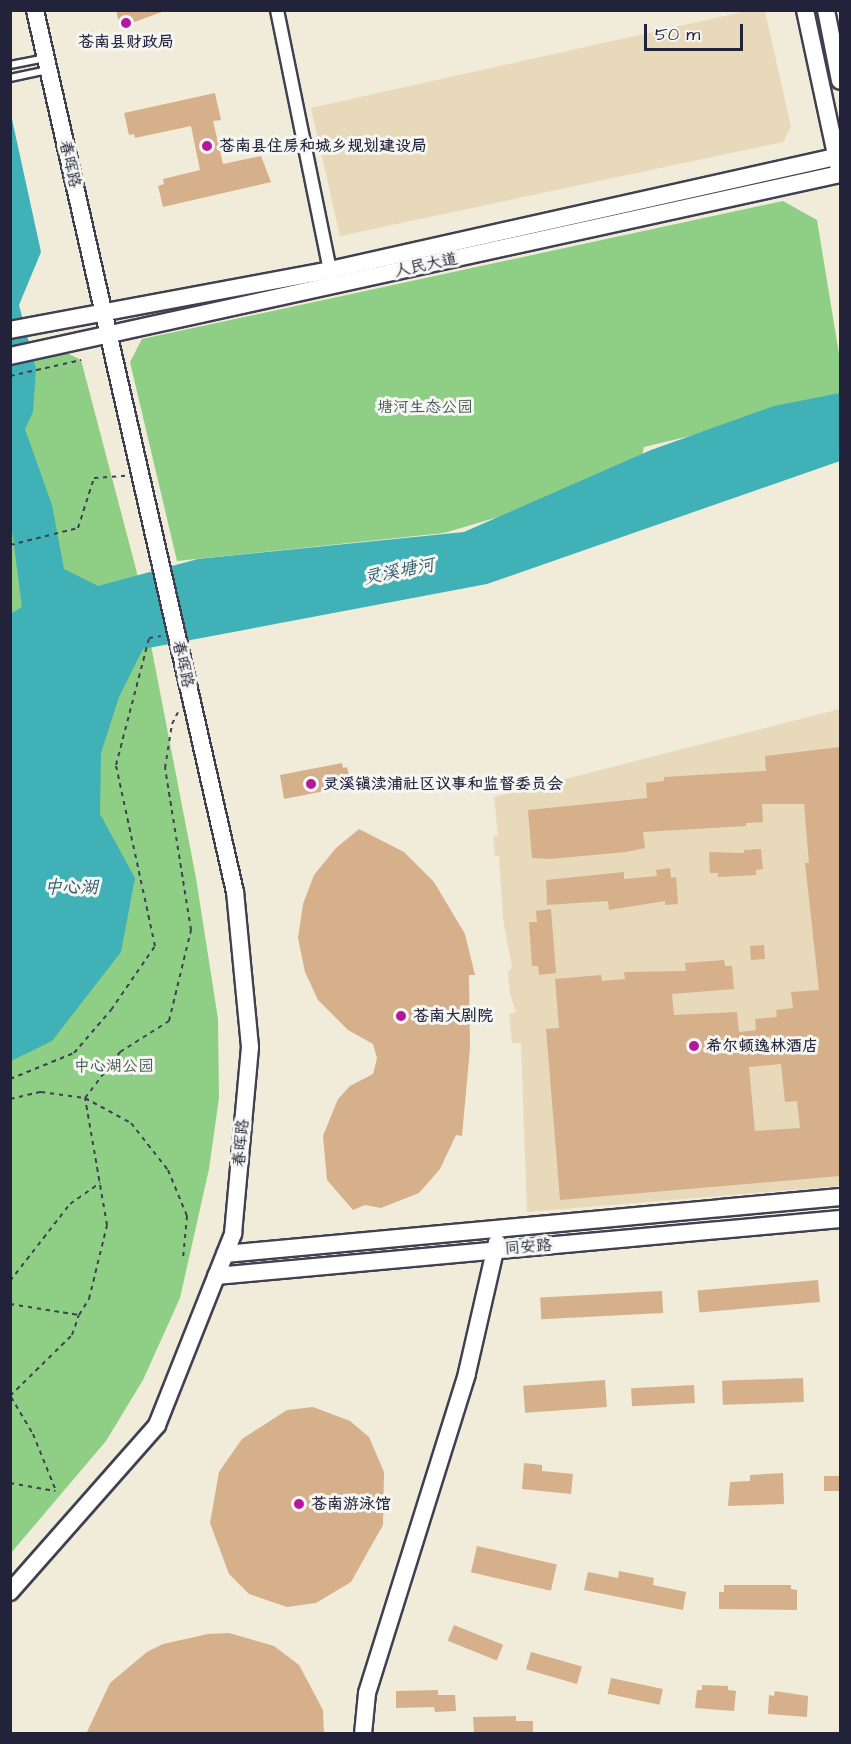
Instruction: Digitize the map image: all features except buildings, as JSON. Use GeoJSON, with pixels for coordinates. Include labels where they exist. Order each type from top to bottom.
{"type":"FeatureCollection","features":[{"type":"Feature","properties":{"kind":"street","name":"春晖路"},"geometry":{"type":"LineString","coordinates":[[10,1592],[157,1425],[233,1234],[250,1047],[235,892],[35,10]]}},
{"type":"Feature","properties":{"kind":"street"},"geometry":{"type":"LineString","coordinates":[[277,10],[330,270]]}},
{"type":"Feature","properties":{"kind":"street"},"geometry":{"type":"LineString","coordinates":[[805,10],[838,156],[840,174]]}},
{"type":"Feature","properties":{"kind":"street"},"geometry":{"type":"LineString","coordinates":[[826,10],[840,81]]}},
{"type":"Feature","properties":{"kind":"street","name":"人民大道"},"geometry":{"type":"LineString","coordinates":[[10,356],[106,321],[838,156]]}},
{"type":"Feature","properties":{"kind":"street","name":"人民大道"},"geometry":{"type":"LineString","coordinates":[[10,330],[106,321],[840,174]]}},
{"type":"Feature","properties":{"kind":"street","name":"同安路"},"geometry":{"type":"LineString","coordinates":[[225,1254],[840,1197]]}},
{"type":"Feature","properties":{"kind":"street","name":"同安路"},"geometry":{"type":"LineString","coordinates":[[216,1276],[840,1219]]}},
{"type":"Feature","properties":{"kind":"street"},"geometry":{"type":"LineString","coordinates":[[363,1734],[367,1693],[467,1373],[496,1250],[498,1229]]}},
{"type":"Feature","properties":{"kind":"lane"},"geometry":{"type":"LineString","coordinates":[[10,65],[47,64]]}},
{"type":"Feature","properties":{"kind":"lane"},"geometry":{"type":"LineString","coordinates":[[10,78],[47,64]]}},
{"type":"Feature","properties":{"kind":"path"},"geometry":{"type":"LineString","coordinates":[[10,376],[81,360]]}},
{"type":"Feature","properties":{"kind":"path"},"geometry":{"type":"LineString","coordinates":[[10,545],[78,528],[94,478],[141,475]]}},
{"type":"Feature","properties":{"kind":"path"},"geometry":{"type":"LineString","coordinates":[[10,1079],[74,1053],[111,1010],[155,946],[117,765],[149,638],[176,632]]}},
{"type":"Feature","properties":{"kind":"path"},"geometry":{"type":"LineString","coordinates":[[10,1483],[56,1491],[33,1434],[10,1396],[72,1335],[79,1316],[90,1299],[107,1225],[85,1098],[120,1052],[169,1021],[191,930],[165,768],[172,724],[189,690]]}},
{"type":"Feature","properties":{"kind":"path"},"geometry":{"type":"LineString","coordinates":[[10,1099],[41,1092],[85,1098],[131,1123],[168,1170],[188,1216],[183,1258]]}},
{"type":"Feature","properties":{"kind":"path"},"geometry":{"type":"LineString","coordinates":[[10,1281],[70,1204],[100,1183]]}},
{"type":"Feature","properties":{"kind":"path"},"geometry":{"type":"LineString","coordinates":[[10,1304],[79,1316]]}},
{"type":"Feature","properties":{"kind":"shaded area"},"geometry":{"type":"Polygon","coordinates":[[[747,11],[765,11],[791,127],[783,142],[340,236],[311,108],[747,11]]]}},
{"type":"Feature","properties":{"kind":"shaded area","name":"希尔顿逸林酒店"},"geometry":{"type":"Polygon","coordinates":[[[840,709],[840,1186],[527,1212],[521,1043],[512,1043],[509,1014],[516,1012],[510,994],[508,972],[512,967],[503,919],[499,856],[495,856],[493,837],[498,836],[494,797],[840,709]]]}},
{"type":"Feature","properties":{"kind":"green space","name":"塘河生态公园"},"geometry":{"type":"Polygon","coordinates":[[[783,201],[817,220],[840,360],[840,400],[644,447],[637,476],[444,533],[177,561],[130,362],[142,339],[783,201]]]}},
{"type":"Feature","properties":{"kind":"green space","name":"中心湖公园"},"geometry":{"type":"Polygon","coordinates":[[[67,353],[81,360],[137,573],[196,878],[218,1019],[219,1098],[209,1169],[180,1298],[143,1380],[106,1441],[11,1553],[10,367],[67,353]]]}},
{"type":"Feature","properties":{"kind":"water"},"geometry":{"type":"Polygon","coordinates":[[[10,110],[41,252],[19,305],[36,369],[33,412],[25,429],[52,505],[64,569],[98,586],[198,559],[464,532],[651,450],[774,406],[840,393],[840,461],[487,584],[143,649],[119,697],[101,753],[100,814],[135,878],[121,952],[52,1041],[11,1061],[10,614],[22,607],[10,515],[10,110]]]}},
{"type":"Feature","properties":{"kind":"place","name":"苍南县财政局"},"geometry":{"type":"Point","coordinates":[126,23]}},
{"type":"Feature","properties":{"kind":"place","name":"苍南县住房和城乡规划建设局"},"geometry":{"type":"Point","coordinates":[207,146]}},
{"type":"Feature","properties":{"kind":"place","name":"灵溪镇渎浦社区议事和监督委员会"},"geometry":{"type":"Point","coordinates":[311,784]}},
{"type":"Feature","properties":{"kind":"place","name":"苍南大剧院"},"geometry":{"type":"Point","coordinates":[401,1016]}},
{"type":"Feature","properties":{"kind":"place","name":"希尔顿逸林酒店"},"geometry":{"type":"Point","coordinates":[694,1046]}},
{"type":"Feature","properties":{"kind":"place","name":"苍南游泳馆"},"geometry":{"type":"Point","coordinates":[299,1504]}},
{"type":"Feature","properties":{"kind":"water label","name":"灵溪塘河"},"geometry":{"type":"Point","coordinates":[399,572]}},
{"type":"Feature","properties":{"kind":"water label","name":"中心湖"},"geometry":{"type":"Point","coordinates":[71,888]}}]}
